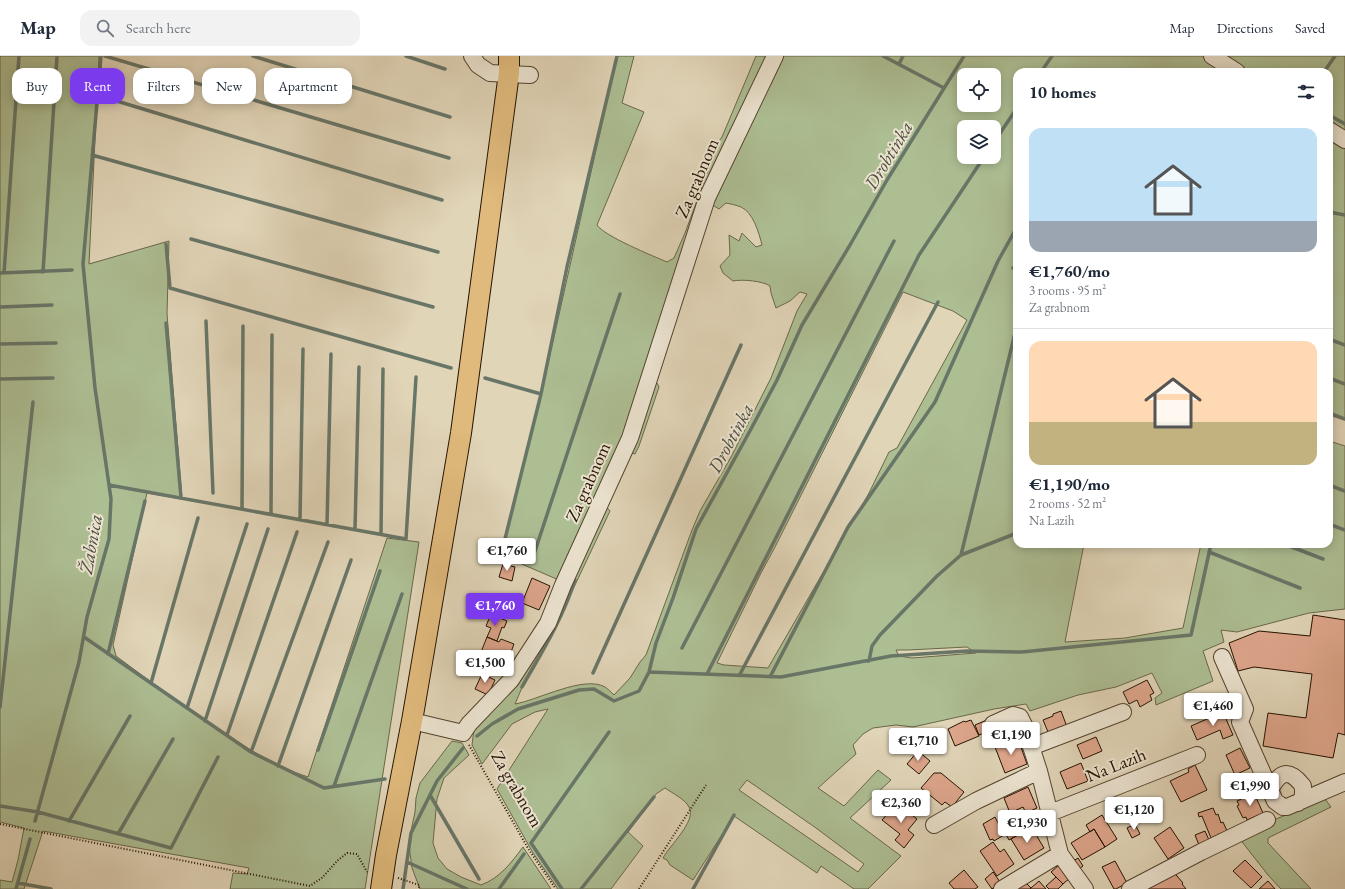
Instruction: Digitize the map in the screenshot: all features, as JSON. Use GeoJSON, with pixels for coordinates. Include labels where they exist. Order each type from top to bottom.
{"type":"FeatureCollection","features":[{"type":"Feature","properties":{"kind":"main road"},"geometry":{"type":"LineString","coordinates":[[375,882],[386,854],[412,721],[461,433],[509,65]]}},
{"type":"Feature","properties":{"kind":"street"},"geometry":{"type":"LineString","coordinates":[[472,56],[478,65],[490,73],[509,65],[530,75]]}},
{"type":"Feature","properties":{"kind":"street","name":"Za grabnom"},"geometry":{"type":"LineString","coordinates":[[463,733],[469,724],[511,680],[548,623],[563,585],[630,438],[707,198],[775,56]]}},
{"type":"Feature","properties":{"kind":"street"},"geometry":{"type":"LineString","coordinates":[[1212,56],[1231,68]]}},
{"type":"Feature","properties":{"kind":"street"},"geometry":{"type":"LineString","coordinates":[[1333,132],[1345,140]]}},
{"type":"Feature","properties":{"kind":"street"},"geometry":{"type":"LineString","coordinates":[[1222,657],[1245,709],[1240,722],[1275,800],[1282,807],[1286,808],[1345,782]]}},
{"type":"Feature","properties":{"kind":"street"},"geometry":{"type":"LineString","coordinates":[[1031,747],[1123,712]]}},
{"type":"Feature","properties":{"kind":"street"},"geometry":{"type":"LineString","coordinates":[[993,724],[1013,715],[1020,717],[1039,771],[1060,854],[1078,886]]}},
{"type":"Feature","properties":{"kind":"street"},"geometry":{"type":"LineString","coordinates":[[412,721],[463,733]]}},
{"type":"Feature","properties":{"kind":"street","name":"Na Lazih"},"geometry":{"type":"LineString","coordinates":[[1050,813],[1197,755]]}},
{"type":"Feature","properties":{"kind":"street"},"geometry":{"type":"LineString","coordinates":[[934,825],[976,801],[1039,771]]}},
{"type":"Feature","properties":{"kind":"street"},"geometry":{"type":"LineString","coordinates":[[1270,790],[1282,774],[1288,774],[1295,777],[1303,786],[1303,797],[1298,803]]}},
{"type":"Feature","properties":{"kind":"street"},"geometry":{"type":"LineString","coordinates":[[1130,889],[1267,820]]}},
{"type":"Feature","properties":{"kind":"street"},"geometry":{"type":"LineString","coordinates":[[1002,889],[1060,854]]}},
{"type":"Feature","properties":{"kind":"path","name":"Za grabnom"},"geometry":{"type":"LineString","coordinates":[[463,733],[470,748],[529,850],[556,889]]}},
{"type":"Feature","properties":{"kind":"path"},"geometry":{"type":"LineString","coordinates":[[639,889],[706,785]]}},
{"type":"Feature","properties":{"kind":"path"},"geometry":{"type":"LineString","coordinates":[[0,824],[310,886],[323,877],[347,852],[357,854],[375,882]]}},
{"type":"Feature","properties":{"kind":"path"},"geometry":{"type":"LineString","coordinates":[[400,879],[419,885],[419,889]]}},
{"type":"Feature","properties":{"kind":"green space"},"geometry":{"type":"Polygon","coordinates":[[[0,56],[99,56],[98,68],[70,68],[70,104],[97,104],[89,264],[169,241],[167,314],[182,499],[147,493],[113,645],[116,656],[189,709],[248,748],[283,767],[308,777],[387,538],[419,542],[365,889],[230,889],[233,873],[247,874],[249,868],[43,831],[24,889],[0,889],[0,880],[12,882],[24,828],[0,822],[0,56]]]}},
{"type":"Feature","properties":{"kind":"green space"},"geometry":{"type":"Polygon","coordinates":[[[617,56],[634,56],[622,103],[644,112],[597,225],[601,230],[609,235],[667,262],[674,258],[685,233],[719,141],[756,56],[769,56],[625,436],[561,581],[501,555],[545,377],[617,56]]]}},
{"type":"Feature","properties":{"kind":"green space"},"geometry":{"type":"Polygon","coordinates":[[[779,56],[1203,56],[1222,68],[1013,68],[1013,548],[1083,548],[1065,642],[1125,638],[1183,628],[1200,548],[1333,548],[1333,442],[1345,446],[1345,609],[1309,613],[1237,632],[1221,630],[1224,642],[1203,651],[1213,681],[1156,705],[1155,698],[1162,693],[1152,673],[1116,687],[1078,695],[1030,711],[1026,704],[994,709],[913,727],[896,725],[873,728],[863,734],[853,745],[856,754],[818,788],[844,806],[878,770],[891,780],[850,818],[901,856],[868,889],[854,889],[821,866],[817,873],[734,816],[693,880],[670,865],[667,860],[663,858],[686,826],[690,813],[689,807],[685,801],[665,788],[656,794],[628,832],[643,846],[611,889],[558,889],[533,853],[497,789],[548,709],[535,712],[512,724],[482,764],[472,745],[474,729],[514,680],[604,504],[610,511],[558,621],[526,678],[515,704],[573,686],[585,684],[596,684],[605,687],[614,695],[630,678],[646,655],[700,511],[731,457],[771,378],[797,311],[807,294],[800,292],[790,301],[776,308],[770,286],[767,284],[742,280],[733,281],[723,273],[720,266],[730,255],[729,235],[739,241],[742,233],[756,247],[762,245],[755,223],[749,213],[739,206],[726,203],[719,209],[711,204],[779,56]],[[903,292],[717,663],[724,665],[768,668],[869,493],[889,452],[897,448],[967,320],[953,311],[903,292]],[[967,647],[896,650],[899,656],[912,658],[976,653],[967,647]],[[747,780],[739,790],[858,872],[864,864],[816,828],[747,780]]]}},
{"type":"Feature","properties":{"kind":"green space"},"geometry":{"type":"Polygon","coordinates":[[[1219,56],[1345,56],[1345,136],[1333,128],[1333,68],[1238,68],[1219,56]]]}},
{"type":"Feature","properties":{"kind":"green space"},"geometry":{"type":"Polygon","coordinates":[[[1333,138],[1345,146],[1345,420],[1333,416],[1333,138]]]}},
{"type":"Feature","properties":{"kind":"green space"},"geometry":{"type":"Polygon","coordinates":[[[653,380],[659,387],[639,446],[635,454],[626,452],[653,380]]]}},
{"type":"Feature","properties":{"kind":"green space"},"geometry":{"type":"Polygon","coordinates":[[[452,741],[462,743],[469,755],[444,778],[437,799],[433,843],[438,858],[447,869],[461,877],[481,885],[499,874],[523,847],[551,889],[420,889],[412,868],[409,846],[416,798],[420,783],[452,741]]]}},
{"type":"Feature","properties":{"kind":"green space"},"geometry":{"type":"Polygon","coordinates":[[[1325,799],[1331,807],[1268,838],[1268,843],[1311,889],[1281,889],[1239,838],[1276,819],[1325,799]]]}},
{"type":"Feature","properties":{"kind":"building"},"geometry":{"type":"Polygon","coordinates":[[[503,564],[515,567],[512,581],[499,577],[503,564]]]}},
{"type":"Feature","properties":{"kind":"building"},"geometry":{"type":"Polygon","coordinates":[[[532,578],[550,586],[539,610],[522,603],[532,578]]]}},
{"type":"Feature","properties":{"kind":"building"},"geometry":{"type":"Polygon","coordinates":[[[510,609],[515,611],[513,617],[508,615],[510,609]]]}},
{"type":"Feature","properties":{"kind":"building"},"geometry":{"type":"Polygon","coordinates":[[[491,614],[507,621],[504,628],[502,627],[497,641],[487,637],[491,628],[486,626],[491,614]]]}},
{"type":"Feature","properties":{"kind":"building"},"geometry":{"type":"Polygon","coordinates":[[[1313,615],[1345,620],[1345,735],[1338,733],[1333,758],[1263,746],[1268,713],[1306,718],[1312,674],[1254,667],[1238,671],[1229,643],[1259,631],[1310,636],[1313,615]]]}},
{"type":"Feature","properties":{"kind":"building"},"geometry":{"type":"Polygon","coordinates":[[[487,637],[499,642],[501,639],[514,644],[508,660],[496,656],[493,662],[479,657],[487,637]]]}},
{"type":"Feature","properties":{"kind":"building"},"geometry":{"type":"Polygon","coordinates":[[[482,674],[495,680],[488,695],[475,689],[482,674]]]}},
{"type":"Feature","properties":{"kind":"building"},"geometry":{"type":"Polygon","coordinates":[[[1147,680],[1154,693],[1150,695],[1152,700],[1140,707],[1137,700],[1129,704],[1123,692],[1147,680]]]}},
{"type":"Feature","properties":{"kind":"building"},"geometry":{"type":"Polygon","coordinates":[[[1061,711],[1069,732],[1051,739],[1043,720],[1061,711]]]}},
{"type":"Feature","properties":{"kind":"building"},"geometry":{"type":"Polygon","coordinates":[[[1223,712],[1233,735],[1223,739],[1220,730],[1197,740],[1191,726],[1223,712]]]}},
{"type":"Feature","properties":{"kind":"building"},"geometry":{"type":"Polygon","coordinates":[[[971,720],[979,736],[955,746],[948,729],[964,721],[971,720]]]}},
{"type":"Feature","properties":{"kind":"building"},"geometry":{"type":"Polygon","coordinates":[[[987,720],[992,730],[979,735],[975,725],[987,720]]]}},
{"type":"Feature","properties":{"kind":"building"},"geometry":{"type":"Polygon","coordinates":[[[1096,737],[1102,751],[1083,759],[1077,745],[1096,737]]]}},
{"type":"Feature","properties":{"kind":"building"},"geometry":{"type":"Polygon","coordinates":[[[1018,739],[1027,764],[1005,773],[995,747],[1018,739]]]}},
{"type":"Feature","properties":{"kind":"building"},"geometry":{"type":"Polygon","coordinates":[[[1240,748],[1250,768],[1235,775],[1226,755],[1240,748]]]}},
{"type":"Feature","properties":{"kind":"building"},"geometry":{"type":"Polygon","coordinates":[[[918,751],[930,761],[919,774],[907,764],[918,751]]]}},
{"type":"Feature","properties":{"kind":"building"},"geometry":{"type":"Polygon","coordinates":[[[1081,763],[1088,781],[1067,789],[1060,772],[1081,763]]]}},
{"type":"Feature","properties":{"kind":"building"},"geometry":{"type":"Polygon","coordinates":[[[1195,765],[1207,790],[1181,802],[1170,781],[1189,772],[1188,769],[1195,765]]]}},
{"type":"Feature","properties":{"kind":"building"},"geometry":{"type":"Polygon","coordinates":[[[934,773],[941,773],[964,792],[952,807],[945,802],[942,805],[921,788],[934,773]]]}},
{"type":"Feature","properties":{"kind":"building"},"geometry":{"type":"Polygon","coordinates":[[[1028,787],[1037,808],[1026,813],[1023,807],[1010,813],[1004,798],[1028,787]]]}},
{"type":"Feature","properties":{"kind":"building"},"geometry":{"type":"Polygon","coordinates":[[[1254,793],[1263,813],[1247,820],[1246,817],[1243,818],[1237,806],[1239,805],[1237,801],[1254,793]]]}},
{"type":"Feature","properties":{"kind":"building"},"geometry":{"type":"Polygon","coordinates":[[[897,803],[917,819],[908,830],[914,835],[904,848],[895,840],[900,834],[882,820],[897,803]]]}},
{"type":"Feature","properties":{"kind":"building"},"geometry":{"type":"Polygon","coordinates":[[[1213,808],[1216,815],[1218,814],[1221,823],[1223,822],[1228,833],[1220,837],[1219,834],[1211,838],[1202,816],[1199,817],[1198,813],[1213,808]]]}},
{"type":"Feature","properties":{"kind":"building"},"geometry":{"type":"Polygon","coordinates":[[[1102,815],[1117,839],[1105,847],[1094,829],[1090,832],[1086,825],[1102,815]]]}},
{"type":"Feature","properties":{"kind":"building"},"geometry":{"type":"Polygon","coordinates":[[[995,817],[1004,835],[994,841],[993,839],[990,840],[983,824],[995,817]]]}},
{"type":"Feature","properties":{"kind":"building"},"geometry":{"type":"Polygon","coordinates":[[[1010,820],[1015,828],[1024,823],[1028,829],[1009,840],[1001,825],[1010,820]]]}},
{"type":"Feature","properties":{"kind":"building"},"geometry":{"type":"Polygon","coordinates":[[[1135,824],[1140,834],[1132,838],[1127,828],[1135,824]]]}},
{"type":"Feature","properties":{"kind":"building"},"geometry":{"type":"Polygon","coordinates":[[[1170,827],[1184,848],[1168,859],[1154,838],[1170,827]]]}},
{"type":"Feature","properties":{"kind":"building"},"geometry":{"type":"Polygon","coordinates":[[[1028,829],[1032,835],[1035,833],[1044,848],[1024,860],[1011,839],[1028,829]]]}},
{"type":"Feature","properties":{"kind":"building"},"geometry":{"type":"Polygon","coordinates":[[[1094,829],[1105,847],[1082,860],[1071,843],[1094,829]]]}},
{"type":"Feature","properties":{"kind":"building"},"geometry":{"type":"Polygon","coordinates":[[[1205,831],[1209,840],[1199,845],[1195,835],[1205,831]]]}},
{"type":"Feature","properties":{"kind":"building"},"geometry":{"type":"Polygon","coordinates":[[[993,842],[1000,852],[1004,849],[1014,864],[997,876],[980,851],[993,842]]]}},
{"type":"Feature","properties":{"kind":"building"},"geometry":{"type":"Polygon","coordinates":[[[1078,858],[1083,866],[1076,871],[1070,863],[1078,858]]]}},
{"type":"Feature","properties":{"kind":"building"},"geometry":{"type":"Polygon","coordinates":[[[1245,860],[1262,877],[1251,888],[1233,871],[1245,860]]]}},
{"type":"Feature","properties":{"kind":"building"},"geometry":{"type":"Polygon","coordinates":[[[1115,861],[1127,883],[1114,889],[1102,867],[1115,861]]]}},
{"type":"Feature","properties":{"kind":"building"},"geometry":{"type":"Polygon","coordinates":[[[1059,865],[1071,877],[1063,884],[1051,872],[1059,865]]]}},
{"type":"Feature","properties":{"kind":"building"},"geometry":{"type":"Polygon","coordinates":[[[1171,869],[1186,889],[1147,889],[1171,869]]]}},
{"type":"Feature","properties":{"kind":"building"},"geometry":{"type":"Polygon","coordinates":[[[964,870],[978,887],[975,889],[954,889],[949,883],[964,870]]]}},
{"type":"Feature","properties":{"kind":"building"},"geometry":{"type":"Polygon","coordinates":[[[993,872],[1000,882],[992,889],[985,879],[993,872]]]}},
{"type":"Feature","properties":{"kind":"building"},"geometry":{"type":"Polygon","coordinates":[[[1056,877],[1063,884],[1058,889],[1049,889],[1046,886],[1056,877]]]}},
{"type":"Feature","properties":{"kind":"building"},"geometry":{"type":"Polygon","coordinates":[[[1024,881],[1031,888],[1030,889],[1015,889],[1024,881]]]}},
{"type":"Feature","properties":{"kind":"building"},"geometry":{"type":"Polygon","coordinates":[[[1039,881],[1046,889],[1030,889],[1031,888],[1039,881]]]}},
{"type":"Feature","properties":{"kind":"building"},"geometry":{"type":"Polygon","coordinates":[[[1268,881],[1275,889],[1259,889],[1268,881]]]}},
{"type":"Feature","properties":{"kind":"waterway"},"geometry":{"type":"LineString","coordinates":[[4,273],[19,56]]}},
{"type":"Feature","properties":{"kind":"waterway"},"geometry":{"type":"LineString","coordinates":[[43,272],[57,56]]}},
{"type":"Feature","properties":{"kind":"waterway","name":"Žabnica"},"geometry":{"type":"LineString","coordinates":[[35,821],[79,662],[87,617],[109,539],[111,499],[95,388],[83,264],[101,56]]}},
{"type":"Feature","properties":{"kind":"waterway"},"geometry":{"type":"LineString","coordinates":[[105,56],[449,158]]}},
{"type":"Feature","properties":{"kind":"waterway"},"geometry":{"type":"LineString","coordinates":[[253,56],[450,117]]}},
{"type":"Feature","properties":{"kind":"waterway"},"geometry":{"type":"LineString","coordinates":[[406,56],[445,69]]}},
{"type":"Feature","properties":{"kind":"waterway"},"geometry":{"type":"LineString","coordinates":[[504,543],[541,394],[567,267],[617,56]]}},
{"type":"Feature","properties":{"kind":"waterway"},"geometry":{"type":"LineString","coordinates":[[883,56],[944,88]]}},
{"type":"Feature","properties":{"kind":"waterway"},"geometry":{"type":"LineString","coordinates":[[899,64],[903,56]]}},
{"type":"Feature","properties":{"kind":"waterway","name":"Drobtinka"},"geometry":{"type":"LineString","coordinates":[[477,736],[492,724],[518,709],[579,690],[594,689],[614,701],[639,691],[649,672],[656,643],[696,529],[777,380],[802,325],[887,180],[964,56]]}},
{"type":"Feature","properties":{"kind":"waterway"},"geometry":{"type":"LineString","coordinates":[[1044,68],[1052,56]]}},
{"type":"Feature","properties":{"kind":"waterway"},"geometry":{"type":"LineString","coordinates":[[1327,68],[1335,56]]}},
{"type":"Feature","properties":{"kind":"waterway"},"geometry":{"type":"LineString","coordinates":[[125,104],[442,200]]}},
{"type":"Feature","properties":{"kind":"waterway"},"geometry":{"type":"LineString","coordinates":[[1001,132],[1013,114]]}},
{"type":"Feature","properties":{"kind":"waterway"},"geometry":{"type":"LineString","coordinates":[[1333,117],[1345,124]]}},
{"type":"Feature","properties":{"kind":"waterway"},"geometry":{"type":"LineString","coordinates":[[92,155],[438,252]]}},
{"type":"Feature","properties":{"kind":"waterway"},"geometry":{"type":"LineString","coordinates":[[707,674],[919,255],[979,164]]}},
{"type":"Feature","properties":{"kind":"waterway"},"geometry":{"type":"LineString","coordinates":[[1333,213],[1345,215]]}},
{"type":"Feature","properties":{"kind":"waterway"},"geometry":{"type":"LineString","coordinates":[[770,677],[848,527],[935,402],[998,261],[1013,234]]}},
{"type":"Feature","properties":{"kind":"waterway"},"geometry":{"type":"LineString","coordinates":[[191,239],[433,307]]}},
{"type":"Feature","properties":{"kind":"waterway"},"geometry":{"type":"LineString","coordinates":[[682,648],[894,241]]}},
{"type":"Feature","properties":{"kind":"waterway"},"geometry":{"type":"LineString","coordinates":[[166,244],[170,288],[451,368]]}},
{"type":"Feature","properties":{"kind":"waterway"},"geometry":{"type":"LineString","coordinates":[[0,273],[72,270]]}},
{"type":"Feature","properties":{"kind":"waterway"},"geometry":{"type":"LineString","coordinates":[[533,557],[620,294]]}},
{"type":"Feature","properties":{"kind":"waterway"},"geometry":{"type":"LineString","coordinates":[[739,676],[938,302]]}},
{"type":"Feature","properties":{"kind":"waterway"},"geometry":{"type":"LineString","coordinates":[[0,307],[52,305]]}},
{"type":"Feature","properties":{"kind":"waterway"},"geometry":{"type":"LineString","coordinates":[[206,321],[213,493]]}},
{"type":"Feature","properties":{"kind":"waterway"},"geometry":{"type":"LineString","coordinates":[[166,323],[181,498]]}},
{"type":"Feature","properties":{"kind":"waterway"},"geometry":{"type":"LineString","coordinates":[[242,509],[243,326]]}},
{"type":"Feature","properties":{"kind":"waterway"},"geometry":{"type":"LineString","coordinates":[[271,514],[272,335]]}},
{"type":"Feature","properties":{"kind":"waterway"},"geometry":{"type":"LineString","coordinates":[[1333,340],[1345,345]]}},
{"type":"Feature","properties":{"kind":"waterway"},"geometry":{"type":"LineString","coordinates":[[961,555],[1013,341]]}},
{"type":"Feature","properties":{"kind":"waterway"},"geometry":{"type":"LineString","coordinates":[[0,344],[56,343]]}},
{"type":"Feature","properties":{"kind":"waterway"},"geometry":{"type":"LineString","coordinates":[[593,673],[741,345]]}},
{"type":"Feature","properties":{"kind":"waterway"},"geometry":{"type":"LineString","coordinates":[[300,520],[303,349]]}},
{"type":"Feature","properties":{"kind":"waterway"},"geometry":{"type":"LineString","coordinates":[[327,524],[331,354]]}},
{"type":"Feature","properties":{"kind":"waterway"},"geometry":{"type":"LineString","coordinates":[[355,529],[359,367]]}},
{"type":"Feature","properties":{"kind":"waterway"},"geometry":{"type":"LineString","coordinates":[[381,533],[383,369]]}},
{"type":"Feature","properties":{"kind":"waterway"},"geometry":{"type":"LineString","coordinates":[[109,485],[406,539],[416,377]]}},
{"type":"Feature","properties":{"kind":"waterway"},"geometry":{"type":"LineString","coordinates":[[0,379],[53,378]]}},
{"type":"Feature","properties":{"kind":"waterway"},"geometry":{"type":"LineString","coordinates":[[485,378],[541,394]]}},
{"type":"Feature","properties":{"kind":"waterway"},"geometry":{"type":"LineString","coordinates":[[1333,380],[1345,384]]}},
{"type":"Feature","properties":{"kind":"waterway"},"geometry":{"type":"LineString","coordinates":[[0,707],[33,402]]}},
{"type":"Feature","properties":{"kind":"waterway"},"geometry":{"type":"LineString","coordinates":[[1333,414],[1345,419]]}},
{"type":"Feature","properties":{"kind":"waterway"},"geometry":{"type":"LineString","coordinates":[[1333,486],[1345,491]]}},
{"type":"Feature","properties":{"kind":"waterway"},"geometry":{"type":"LineString","coordinates":[[108,654],[145,501]]}},
{"type":"Feature","properties":{"kind":"waterway"},"geometry":{"type":"LineString","coordinates":[[151,683],[198,518]]}},
{"type":"Feature","properties":{"kind":"waterway"},"geometry":{"type":"LineString","coordinates":[[187,708],[247,524]]}},
{"type":"Feature","properties":{"kind":"waterway"},"geometry":{"type":"LineString","coordinates":[[1333,526],[1345,530]]}},
{"type":"Feature","properties":{"kind":"waterway"},"geometry":{"type":"LineString","coordinates":[[205,721],[268,529]]}},
{"type":"Feature","properties":{"kind":"waterway"},"geometry":{"type":"LineString","coordinates":[[227,735],[297,532]]}},
{"type":"Feature","properties":{"kind":"waterway"},"geometry":{"type":"LineString","coordinates":[[869,661],[872,646],[880,635],[937,576],[961,555],[1013,535]]}},
{"type":"Feature","properties":{"kind":"waterway"},"geometry":{"type":"LineString","coordinates":[[251,752],[328,542]]}},
{"type":"Feature","properties":{"kind":"waterway"},"geometry":{"type":"LineString","coordinates":[[649,672],[781,677],[891,656],[967,651],[1022,652],[1191,635],[1210,548]]}},
{"type":"Feature","properties":{"kind":"waterway"},"geometry":{"type":"LineString","coordinates":[[1294,548],[1323,559]]}},
{"type":"Feature","properties":{"kind":"waterway"},"geometry":{"type":"LineString","coordinates":[[1209,552],[1300,588]]}},
{"type":"Feature","properties":{"kind":"waterway"},"geometry":{"type":"LineString","coordinates":[[278,766],[351,560]]}},
{"type":"Feature","properties":{"kind":"waterway"},"geometry":{"type":"LineString","coordinates":[[318,750],[380,571]]}},
{"type":"Feature","properties":{"kind":"waterway"},"geometry":{"type":"LineString","coordinates":[[522,687],[558,621],[575,580]]}},
{"type":"Feature","properties":{"kind":"waterway"},"geometry":{"type":"LineString","coordinates":[[334,786],[402,594]]}},
{"type":"Feature","properties":{"kind":"waterway"},"geometry":{"type":"LineString","coordinates":[[84,637],[251,752],[324,788],[385,779]]}},
{"type":"Feature","properties":{"kind":"waterway"},"geometry":{"type":"LineString","coordinates":[[69,821],[130,716]]}},
{"type":"Feature","properties":{"kind":"waterway"},"geometry":{"type":"LineString","coordinates":[[562,889],[531,843],[609,732]]}},
{"type":"Feature","properties":{"kind":"waterway"},"geometry":{"type":"LineString","coordinates":[[118,834],[173,739]]}},
{"type":"Feature","properties":{"kind":"waterway","name":"Drobtinka"},"geometry":{"type":"LineString","coordinates":[[403,889],[411,833],[437,781],[463,748]]}},
{"type":"Feature","properties":{"kind":"waterway"},"geometry":{"type":"LineString","coordinates":[[0,806],[38,812],[171,848],[218,757]]}},
{"type":"Feature","properties":{"kind":"waterway"},"geometry":{"type":"LineString","coordinates":[[430,795],[479,879]]}},
{"type":"Feature","properties":{"kind":"waterway"},"geometry":{"type":"LineString","coordinates":[[581,889],[654,797]]}},
{"type":"Feature","properties":{"kind":"waterway"},"geometry":{"type":"LineString","coordinates":[[693,889],[734,815]]}},
{"type":"Feature","properties":{"kind":"waterway","name":"Žabnica"},"geometry":{"type":"LineString","coordinates":[[16,889],[30,839]]}},
{"type":"Feature","properties":{"kind":"waterway"},"geometry":{"type":"LineString","coordinates":[[499,889],[524,854]]}},
{"type":"Feature","properties":{"kind":"waterway"},"geometry":{"type":"LineString","coordinates":[[407,862],[467,889]]}},
{"type":"Feature","properties":{"kind":"waterway"},"geometry":{"type":"LineString","coordinates":[[18,883],[51,889]]}}]}
